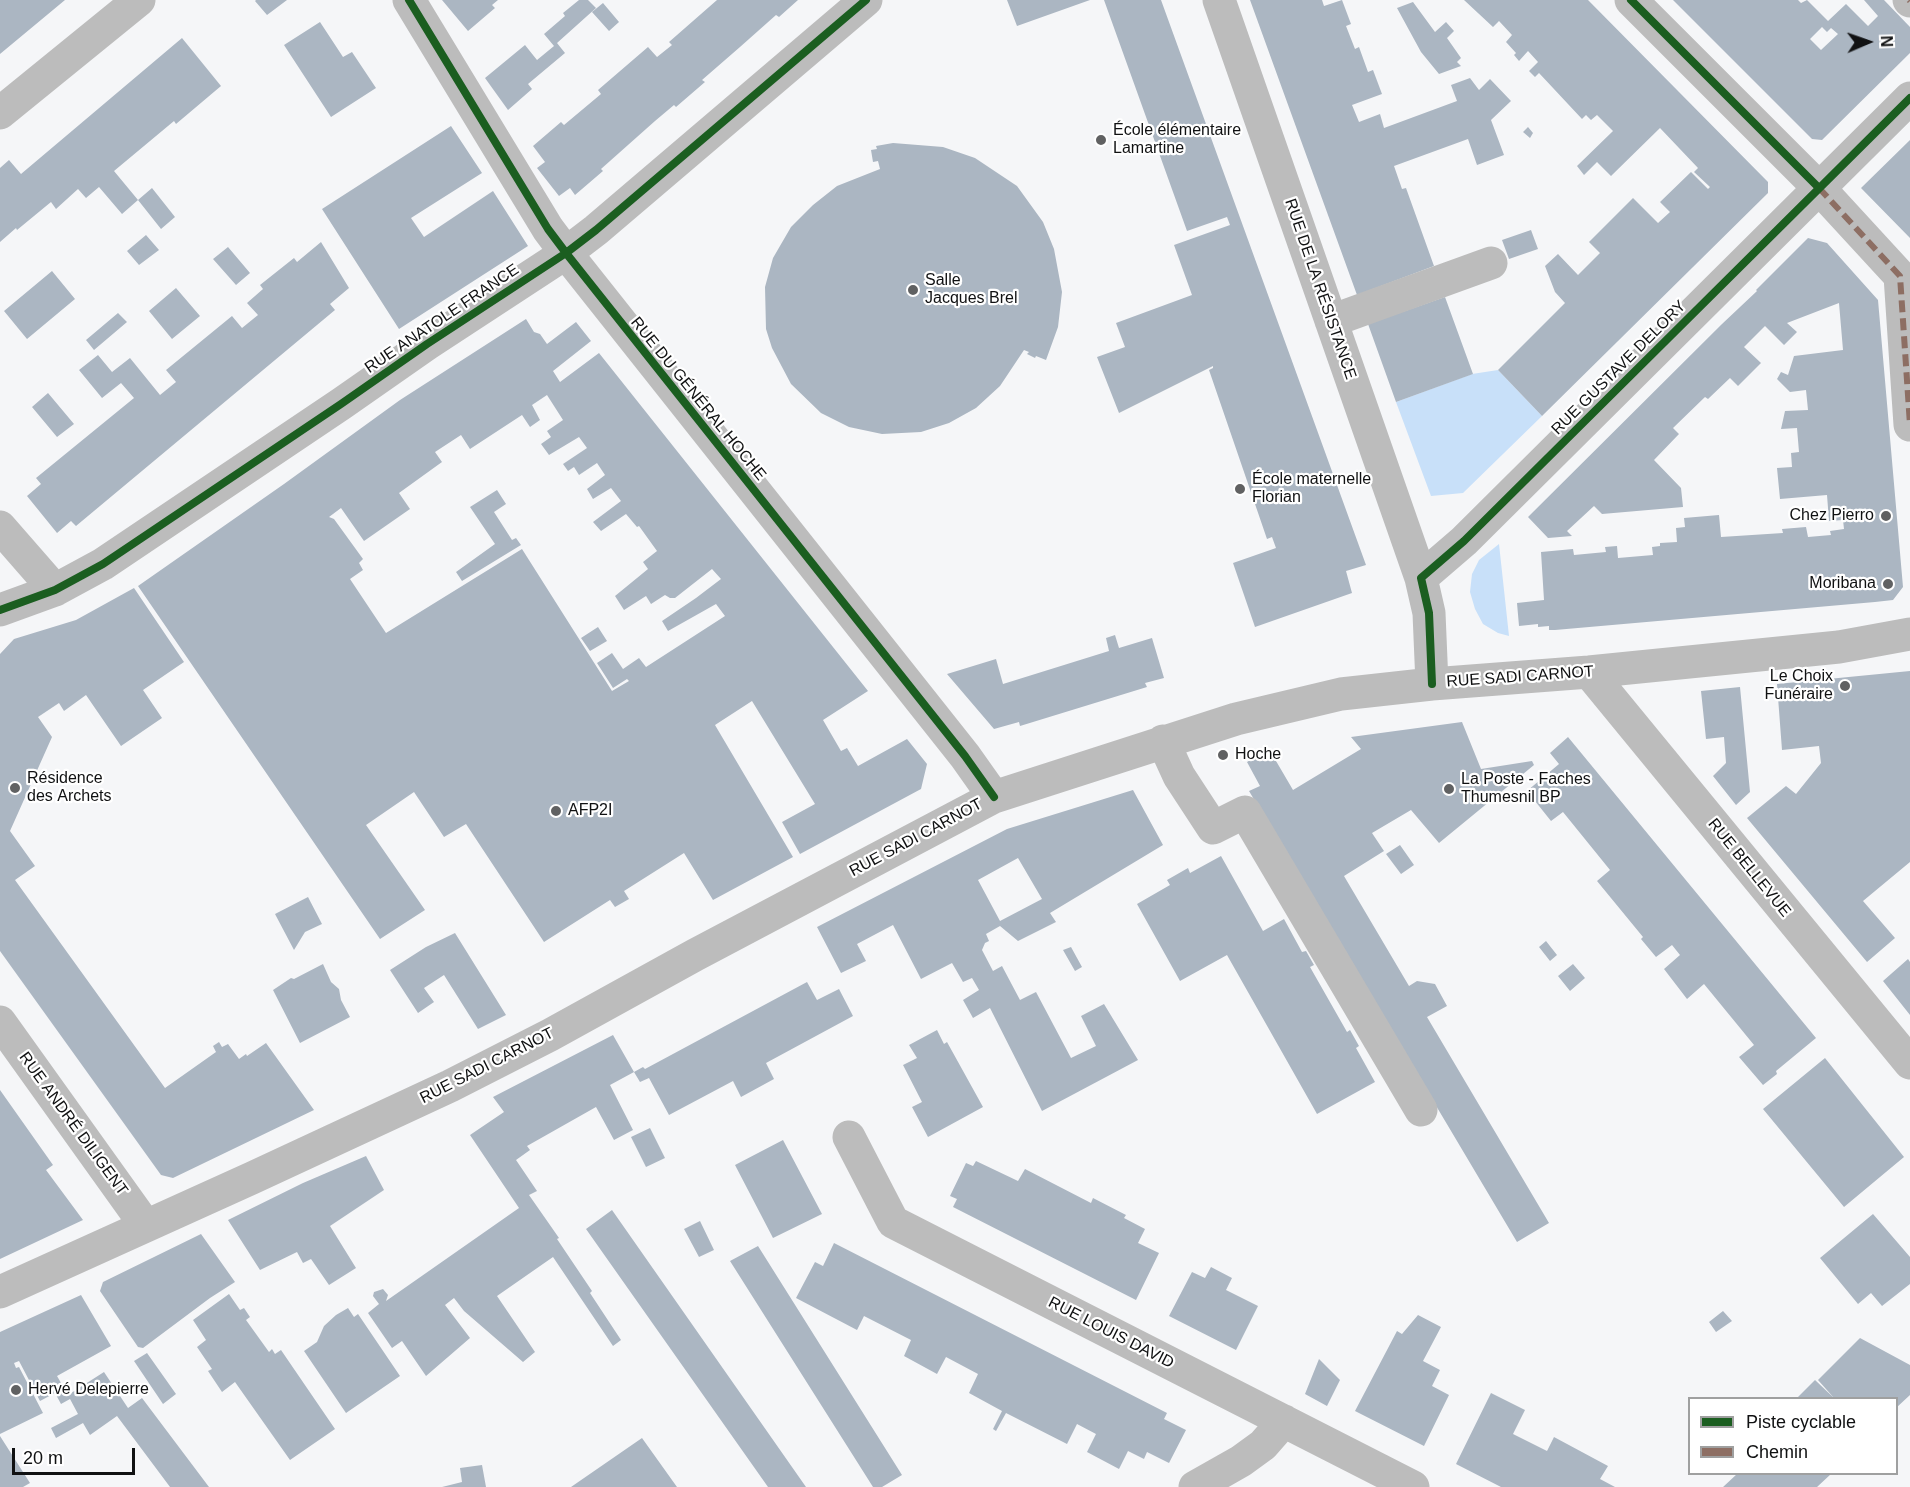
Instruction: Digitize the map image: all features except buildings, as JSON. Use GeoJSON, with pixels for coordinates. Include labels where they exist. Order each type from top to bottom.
{"type":"FeatureCollection","features":[{"type":"Feature","properties":{"kind":"street"},"geometry":{"type":"LineString","coordinates":[[0,113],[139,0]]}},
{"type":"Feature","properties":{"kind":"street","name":"RUE DU GÉNÉRAL HOCHE"},"geometry":{"type":"LineString","coordinates":[[409,0],[542,219],[566,253],[965,756],[994,797]]}},
{"type":"Feature","properties":{"kind":"street","name":"RUE DE LA RÉSISTANCE"},"geometry":{"type":"LineString","coordinates":[[1219,0],[1420,578]]}},
{"type":"Feature","properties":{"kind":"street"},"geometry":{"type":"LineString","coordinates":[[1631,0],[1819,188],[1900,276],[1910,425]]}},
{"type":"Feature","properties":{"kind":"street","name":"RUE ANATOLE FRANCE"},"geometry":{"type":"LineString","coordinates":[[0,610],[55,590],[103,564],[427,344],[566,253],[606,222],[862,1]]}},
{"type":"Feature","properties":{"kind":"street","name":"RUE GUSTAVE DELORY"},"geometry":{"type":"LineString","coordinates":[[1420,578],[1464,541],[1910,98]]}},
{"type":"Feature","properties":{"kind":"street"},"geometry":{"type":"LineString","coordinates":[[1330,321],[1491,263]]}},
{"type":"Feature","properties":{"kind":"street"},"geometry":{"type":"LineString","coordinates":[[0,527],[55,590]]}},
{"type":"Feature","properties":{"kind":"street"},"geometry":{"type":"LineString","coordinates":[[1420,578],[1429,613],[1432,684]]}},
{"type":"Feature","properties":{"kind":"street","name":"RUE SADI CARNOT"},"geometry":{"type":"LineString","coordinates":[[0,1292],[337,1139],[540,1040],[694,955],[994,797],[1236,719],[1341,694],[1839,647],[1910,634]]}},
{"type":"Feature","properties":{"kind":"street","name":"RUE BELLEVUE"},"geometry":{"type":"LineString","coordinates":[[1589,672],[1910,1063]]}},
{"type":"Feature","properties":{"kind":"street"},"geometry":{"type":"LineString","coordinates":[[1163,741],[1179,776],[1213,828],[1245,812],[1421,1110]]}},
{"type":"Feature","properties":{"kind":"street","name":"RUE ANDRÉ DILIGENT"},"geometry":{"type":"LineString","coordinates":[[0,1022],[146,1226]]}},
{"type":"Feature","properties":{"kind":"street","name":"RUE LOUIS DAVID"},"geometry":{"type":"LineString","coordinates":[[849,1137],[893,1222],[1413,1487]]}},
{"type":"Feature","properties":{"kind":"street"},"geometry":{"type":"LineString","coordinates":[[1194,1487],[1241,1461],[1263,1445],[1284,1421]]}},
{"type":"Feature","properties":{"kind":"shaded area"},"geometry":{"type":"Polygon","coordinates":[[[1498,370],[1542,416],[1463,493],[1431,496],[1396,402],[1472,374],[1498,370]]]}},
{"type":"Feature","properties":{"kind":"shaded area"},"geometry":{"type":"Polygon","coordinates":[[[1499,544],[1509,636],[1498,633],[1483,624],[1470,592],[1472,574],[1479,560],[1499,544]]]}},
{"type":"Feature","properties":{"kind":"marked path"},"geometry":{"type":"LineString","coordinates":[[1819,188],[1900,276],[1910,425]]}},
{"type":"Feature","properties":{"kind":"cycle path"},"geometry":{"type":"LineString","coordinates":[[409,0],[548,229],[965,756],[994,797]]}},
{"type":"Feature","properties":{"kind":"cycle path"},"geometry":{"type":"LineString","coordinates":[[0,610],[55,590],[103,564],[427,344],[566,253],[866,0]]}},
{"type":"Feature","properties":{"kind":"cycle path"},"geometry":{"type":"LineString","coordinates":[[1631,0],[1819,188]]}},
{"type":"Feature","properties":{"kind":"cycle path"},"geometry":{"type":"LineString","coordinates":[[1432,684],[1429,613],[1421,578],[1464,541],[1910,98]]}},
{"type":"Feature","properties":{"kind":"place","name":"École élémentaire Lamartine"},"geometry":{"type":"Point","coordinates":[1101,140]}},
{"type":"Feature","properties":{"kind":"place","name":"Salle Jacques Brel"},"geometry":{"type":"Point","coordinates":[913,290]}},
{"type":"Feature","properties":{"kind":"place","name":"École maternelle Florian"},"geometry":{"type":"Point","coordinates":[1240,489]}},
{"type":"Feature","properties":{"kind":"place","name":"Chez Pierro"},"geometry":{"type":"Point","coordinates":[1886,516]}},
{"type":"Feature","properties":{"kind":"place","name":"Moribana"},"geometry":{"type":"Point","coordinates":[1888,584]}},
{"type":"Feature","properties":{"kind":"place","name":"Le Choix Funéraire"},"geometry":{"type":"Point","coordinates":[1845,686]}},
{"type":"Feature","properties":{"kind":"place","name":"Hoche"},"geometry":{"type":"Point","coordinates":[1223,755]}},
{"type":"Feature","properties":{"kind":"place","name":"Résidence des Archets"},"geometry":{"type":"Point","coordinates":[15,788]}},
{"type":"Feature","properties":{"kind":"place","name":"La Poste - Faches Thumesnil BP"},"geometry":{"type":"Point","coordinates":[1449,789]}},
{"type":"Feature","properties":{"kind":"place","name":"AFP2I"},"geometry":{"type":"Point","coordinates":[556,811]}},
{"type":"Feature","properties":{"kind":"place","name":"Hervé Delepierre"},"geometry":{"type":"Point","coordinates":[16,1390]}}]}
